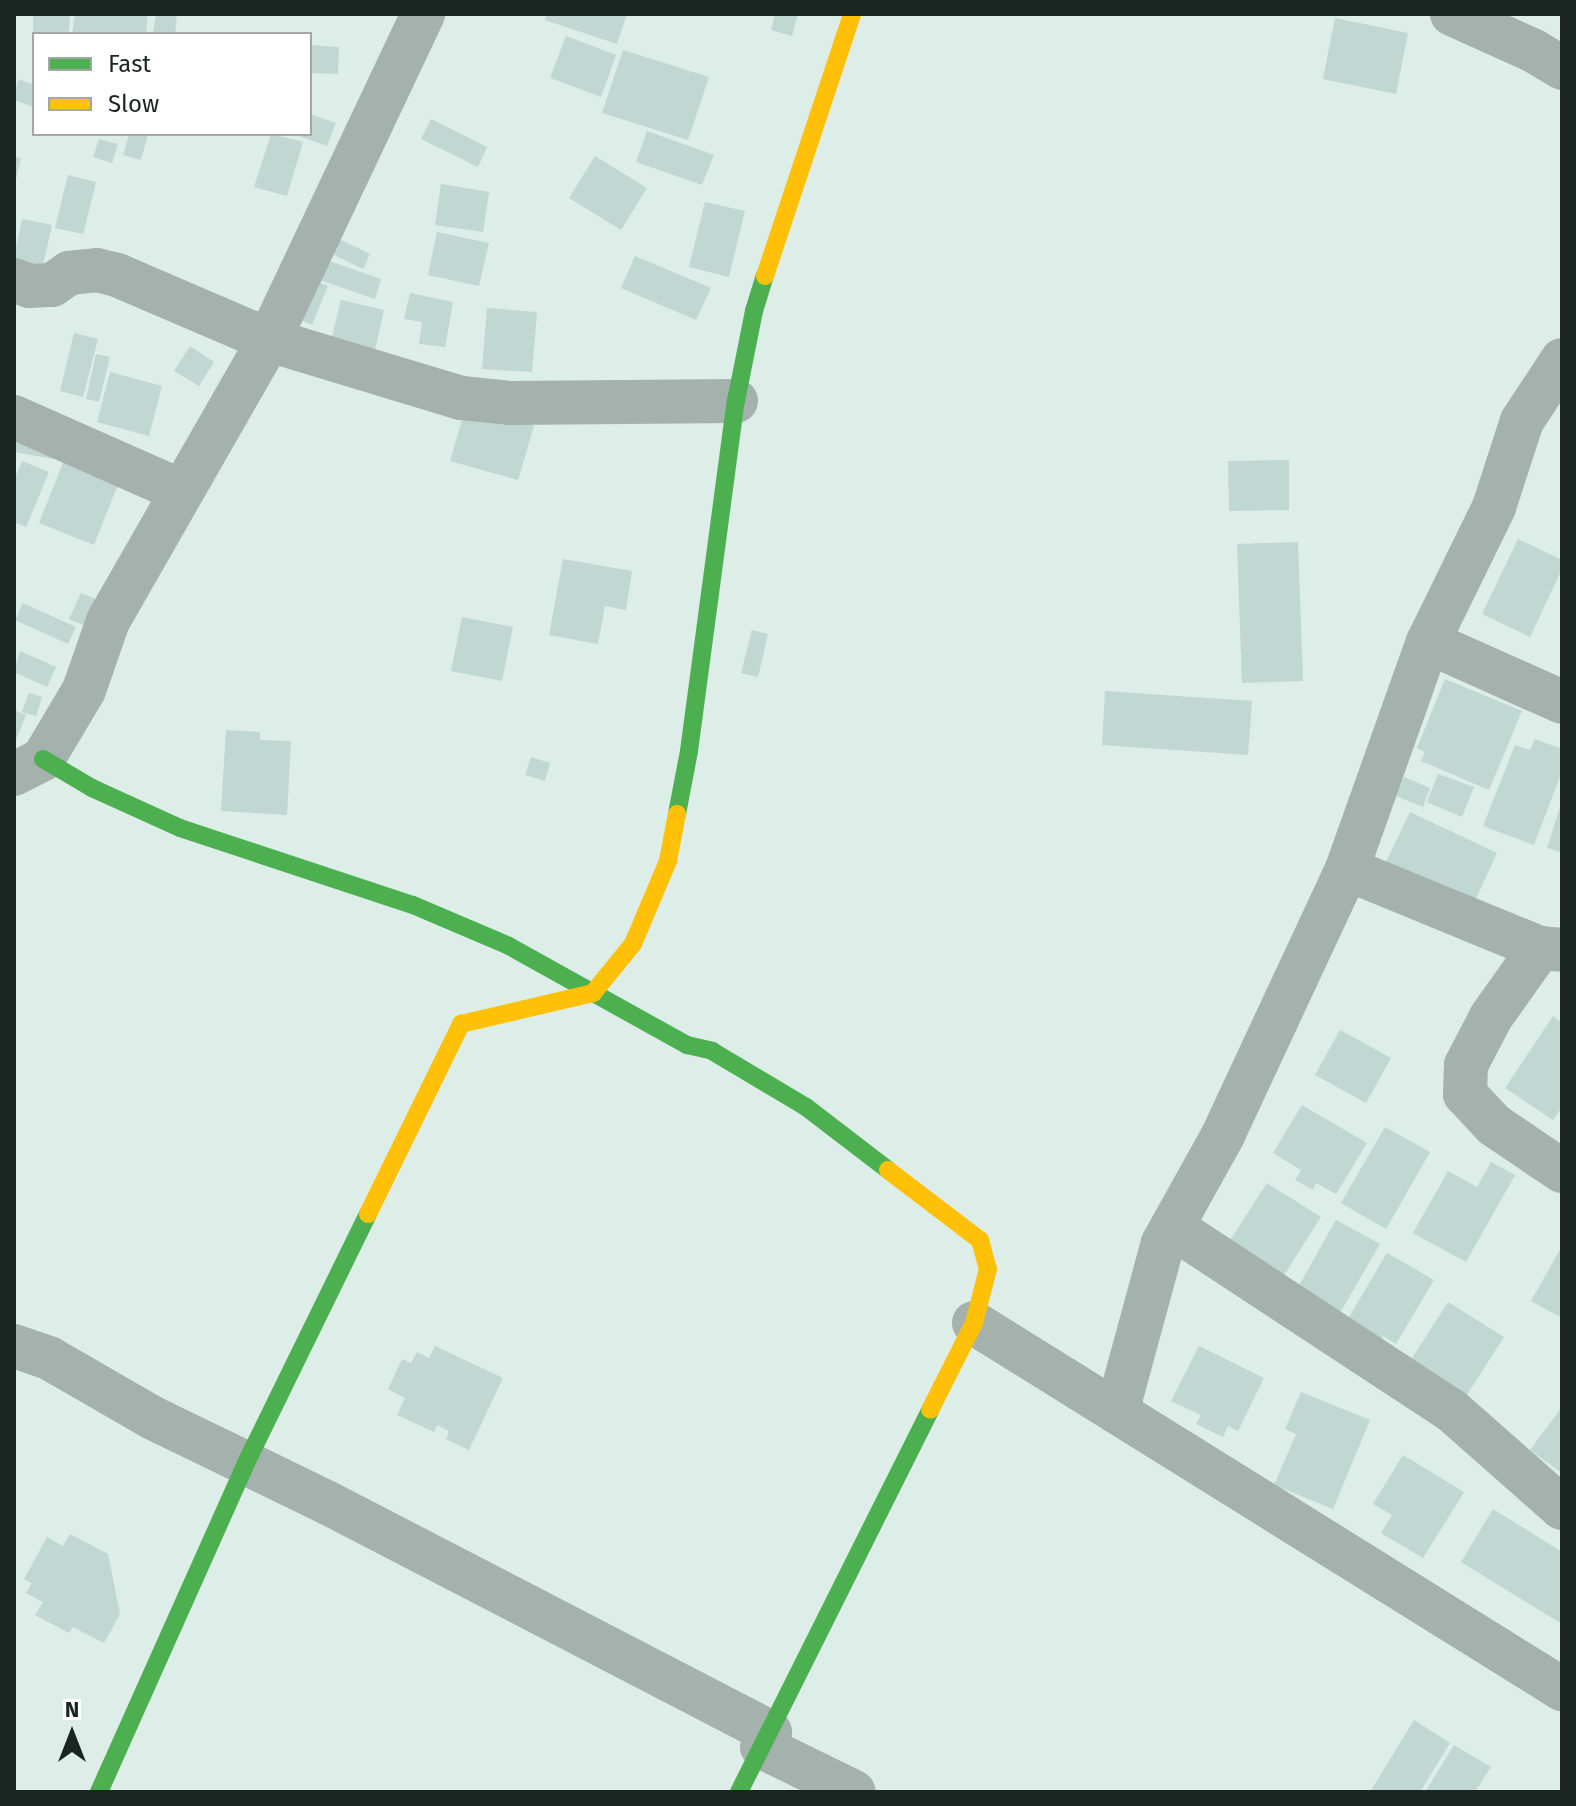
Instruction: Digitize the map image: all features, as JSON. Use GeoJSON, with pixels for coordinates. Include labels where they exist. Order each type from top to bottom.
{"type":"FeatureCollection","features":[{"type":"Feature","properties":{"kind":"street"},"geometry":{"type":"LineString","coordinates":[[423,14],[269,340],[108,621],[84,690],[29,766],[92,788],[180,828],[413,905],[509,946],[687,1045],[712,1051],[806,1107],[980,1240],[988,1269],[974,1323],[739,1792]]}},
{"type":"Feature","properties":{"kind":"street"},"geometry":{"type":"LineString","coordinates":[[99,1792],[246,1463],[461,1024],[593,993],[633,944],[668,861],[689,751],[736,401],[754,311],[852,14]]}},
{"type":"Feature","properties":{"kind":"street"},"geometry":{"type":"LineString","coordinates":[[1452,14],[1534,51],[1562,68]]}},
{"type":"Feature","properties":{"kind":"street"},"geometry":{"type":"LineString","coordinates":[[14,280],[30,286],[52,285],[69,273],[97,270],[117,275],[269,340],[480,401],[736,401]]}},
{"type":"Feature","properties":{"kind":"street"},"geometry":{"type":"LineString","coordinates":[[1117,1412],[1163,1243],[1223,1135],[1347,869],[1428,642],[1494,507],[1522,421],[1562,362]]}},
{"type":"Feature","properties":{"kind":"street"},"geometry":{"type":"LineString","coordinates":[[14,417],[181,491]]}},
{"type":"Feature","properties":{"kind":"street"},"geometry":{"type":"LineString","coordinates":[[1428,642],[1562,702]]}},
{"type":"Feature","properties":{"kind":"street"},"geometry":{"type":"LineString","coordinates":[[1347,869],[1551,949],[1485,1029],[1466,1065],[1465,1094],[1494,1125],[1562,1171]]}},
{"type":"Feature","properties":{"kind":"street"},"geometry":{"type":"LineString","coordinates":[[1172,1227],[1451,1410],[1562,1508]]}},
{"type":"Feature","properties":{"kind":"street"},"geometry":{"type":"LineString","coordinates":[[974,1323],[1562,1689]]}},
{"type":"Feature","properties":{"kind":"street"},"geometry":{"type":"LineString","coordinates":[[14,1346],[49,1358],[153,1418],[246,1463],[766,1740],[854,1792]]}},
{"type":"Feature","properties":{"kind":"building"},"geometry":{"type":"Polygon","coordinates":[[[33,14],[70,14],[69,32],[33,32],[33,14]]]}},
{"type":"Feature","properties":{"kind":"building"},"geometry":{"type":"Polygon","coordinates":[[[75,14],[148,14],[146,32],[72,32],[75,14]]]}},
{"type":"Feature","properties":{"kind":"building"},"geometry":{"type":"Polygon","coordinates":[[[156,14],[177,14],[175,32],[153,32],[156,14]]]}},
{"type":"Feature","properties":{"kind":"building"},"geometry":{"type":"Polygon","coordinates":[[[546,14],[627,14],[617,44],[545,20],[546,14]]]}},
{"type":"Feature","properties":{"kind":"building"},"geometry":{"type":"Polygon","coordinates":[[[775,14],[798,14],[792,36],[771,30],[775,14]]]}},
{"type":"Feature","properties":{"kind":"building"},"geometry":{"type":"Polygon","coordinates":[[[1335,18],[1408,33],[1396,94],[1323,79],[1335,18]]]}},
{"type":"Feature","properties":{"kind":"building"},"geometry":{"type":"Polygon","coordinates":[[[566,36],[616,55],[601,97],[550,78],[566,36]]]}},
{"type":"Feature","properties":{"kind":"building"},"geometry":{"type":"Polygon","coordinates":[[[312,45],[339,47],[338,74],[312,73],[312,45]]]}},
{"type":"Feature","properties":{"kind":"building"},"geometry":{"type":"Polygon","coordinates":[[[623,50],[709,77],[688,140],[602,113],[623,50]]]}},
{"type":"Feature","properties":{"kind":"building"},"geometry":{"type":"Polygon","coordinates":[[[18,79],[32,84],[32,106],[14,100],[18,79]]]}},
{"type":"Feature","properties":{"kind":"building"},"geometry":{"type":"Polygon","coordinates":[[[312,115],[336,123],[327,146],[299,136],[312,136],[312,115]]]}},
{"type":"Feature","properties":{"kind":"building"},"geometry":{"type":"Polygon","coordinates":[[[431,119],[487,147],[478,167],[421,139],[431,119]]]}},
{"type":"Feature","properties":{"kind":"building"},"geometry":{"type":"Polygon","coordinates":[[[647,131],[714,155],[702,185],[636,162],[647,131]]]}},
{"type":"Feature","properties":{"kind":"building"},"geometry":{"type":"Polygon","coordinates":[[[128,136],[147,136],[141,160],[123,155],[128,136]]]}},
{"type":"Feature","properties":{"kind":"building"},"geometry":{"type":"Polygon","coordinates":[[[270,136],[303,142],[287,196],[254,187],[270,136]]]}},
{"type":"Feature","properties":{"kind":"building"},"geometry":{"type":"Polygon","coordinates":[[[99,139],[118,144],[112,163],[93,157],[99,139]]]}},
{"type":"Feature","properties":{"kind":"building"},"geometry":{"type":"Polygon","coordinates":[[[595,156],[647,188],[621,230],[569,198],[595,156]]]}},
{"type":"Feature","properties":{"kind":"building"},"geometry":{"type":"Polygon","coordinates":[[[14,157],[21,158],[15,182],[14,182],[14,157]]]}},
{"type":"Feature","properties":{"kind":"building"},"geometry":{"type":"Polygon","coordinates":[[[68,175],[96,182],[83,234],[55,228],[68,175]]]}},
{"type":"Feature","properties":{"kind":"building"},"geometry":{"type":"Polygon","coordinates":[[[441,184],[489,192],[483,232],[435,225],[441,184]]]}},
{"type":"Feature","properties":{"kind":"building"},"geometry":{"type":"Polygon","coordinates":[[[705,202],[745,211],[729,277],[689,267],[705,202]]]}},
{"type":"Feature","properties":{"kind":"building"},"geometry":{"type":"Polygon","coordinates":[[[22,219],[52,225],[38,288],[14,282],[14,257],[22,219]]]}},
{"type":"Feature","properties":{"kind":"building"},"geometry":{"type":"Polygon","coordinates":[[[437,232],[489,243],[479,286],[428,275],[437,232]]]}},
{"type":"Feature","properties":{"kind":"building"},"geometry":{"type":"Polygon","coordinates":[[[337,238],[370,254],[363,269],[330,253],[337,238]]]}},
{"type":"Feature","properties":{"kind":"building"},"geometry":{"type":"Polygon","coordinates":[[[635,256],[711,288],[696,320],[621,288],[635,256]]]}},
{"type":"Feature","properties":{"kind":"building"},"geometry":{"type":"Polygon","coordinates":[[[327,260],[381,279],[375,299],[320,280],[327,260]]]}},
{"type":"Feature","properties":{"kind":"building"},"geometry":{"type":"Polygon","coordinates":[[[311,279],[328,286],[312,325],[294,317],[311,279]]]}},
{"type":"Feature","properties":{"kind":"building"},"geometry":{"type":"Polygon","coordinates":[[[410,293],[453,302],[445,347],[419,344],[422,322],[404,319],[410,293]]]}},
{"type":"Feature","properties":{"kind":"building"},"geometry":{"type":"Polygon","coordinates":[[[341,300],[384,310],[372,363],[328,353],[341,300]]]}},
{"type":"Feature","properties":{"kind":"building"},"geometry":{"type":"Polygon","coordinates":[[[487,308],[537,312],[532,372],[482,369],[487,308]]]}},
{"type":"Feature","properties":{"kind":"building"},"geometry":{"type":"Polygon","coordinates":[[[74,333],[98,339],[83,397],[60,391],[74,333]]]}},
{"type":"Feature","properties":{"kind":"building"},"geometry":{"type":"Polygon","coordinates":[[[190,346],[214,362],[199,386],[174,371],[190,346]]]}},
{"type":"Feature","properties":{"kind":"building"},"geometry":{"type":"Polygon","coordinates":[[[96,354],[110,357],[99,402],[86,399],[96,354]]]}},
{"type":"Feature","properties":{"kind":"building"},"geometry":{"type":"Polygon","coordinates":[[[110,372],[162,386],[149,436],[97,422],[110,372]]]}},
{"type":"Feature","properties":{"kind":"building"},"geometry":{"type":"Polygon","coordinates":[[[466,406],[534,426],[518,480],[450,461],[466,406]]]}},
{"type":"Feature","properties":{"kind":"building"},"geometry":{"type":"Polygon","coordinates":[[[14,428],[58,436],[54,459],[14,452],[14,428]]]}},
{"type":"Feature","properties":{"kind":"building"},"geometry":{"type":"Polygon","coordinates":[[[66,455],[121,477],[94,545],[39,523],[66,455]]]}},
{"type":"Feature","properties":{"kind":"building"},"geometry":{"type":"Polygon","coordinates":[[[1289,460],[1289,510],[1229,511],[1228,461],[1289,460]]]}},
{"type":"Feature","properties":{"kind":"building"},"geometry":{"type":"Polygon","coordinates":[[[22,461],[49,472],[26,527],[14,522],[14,480],[22,461]]]}},
{"type":"Feature","properties":{"kind":"building"},"geometry":{"type":"Polygon","coordinates":[[[1518,539],[1562,560],[1562,569],[1530,637],[1482,614],[1518,539]]]}},
{"type":"Feature","properties":{"kind":"building"},"geometry":{"type":"Polygon","coordinates":[[[1298,542],[1303,681],[1242,683],[1237,544],[1298,542]]]}},
{"type":"Feature","properties":{"kind":"building"},"geometry":{"type":"Polygon","coordinates":[[[563,559],[632,571],[626,610],[605,606],[598,644],[549,635],[563,559]]]}},
{"type":"Feature","properties":{"kind":"building"},"geometry":{"type":"Polygon","coordinates":[[[81,593],[96,599],[85,626],[69,619],[81,593]]]}},
{"type":"Feature","properties":{"kind":"building"},"geometry":{"type":"Polygon","coordinates":[[[23,603],[76,627],[68,644],[15,620],[23,603]]]}},
{"type":"Feature","properties":{"kind":"building"},"geometry":{"type":"Polygon","coordinates":[[[462,617],[513,627],[502,681],[451,671],[462,617]]]}},
{"type":"Feature","properties":{"kind":"building"},"geometry":{"type":"Polygon","coordinates":[[[752,630],[768,634],[758,677],[741,673],[752,630]]]}},
{"type":"Feature","properties":{"kind":"building"},"geometry":{"type":"Polygon","coordinates":[[[20,651],[56,667],[47,687],[14,672],[20,651]]]}},
{"type":"Feature","properties":{"kind":"building"},"geometry":{"type":"Polygon","coordinates":[[[1445,679],[1522,711],[1489,790],[1421,761],[1425,752],[1417,748],[1445,679]]]}},
{"type":"Feature","properties":{"kind":"building"},"geometry":{"type":"Polygon","coordinates":[[[1105,691],[1252,701],[1248,755],[1102,745],[1105,691]]]}},
{"type":"Feature","properties":{"kind":"building"},"geometry":{"type":"Polygon","coordinates":[[[29,693],[42,697],[36,716],[22,712],[29,693]]]}},
{"type":"Feature","properties":{"kind":"building"},"geometry":{"type":"Polygon","coordinates":[[[14,710],[26,715],[14,745],[14,710]]]}},
{"type":"Feature","properties":{"kind":"building"},"geometry":{"type":"Polygon","coordinates":[[[226,730],[260,732],[260,740],[291,741],[287,815],[221,811],[226,730]]]}},
{"type":"Feature","properties":{"kind":"building"},"geometry":{"type":"Polygon","coordinates":[[[1535,739],[1562,749],[1562,771],[1534,845],[1483,826],[1515,745],[1530,750],[1535,739]]]}},
{"type":"Feature","properties":{"kind":"building"},"geometry":{"type":"Polygon","coordinates":[[[531,757],[550,763],[545,781],[525,775],[531,757]]]}},
{"type":"Feature","properties":{"kind":"building"},"geometry":{"type":"Polygon","coordinates":[[[1438,774],[1474,787],[1462,817],[1427,802],[1438,774]]]}},
{"type":"Feature","properties":{"kind":"building"},"geometry":{"type":"Polygon","coordinates":[[[1404,777],[1430,788],[1423,807],[1396,796],[1404,777]]]}},
{"type":"Feature","properties":{"kind":"building"},"geometry":{"type":"Polygon","coordinates":[[[1562,804],[1562,853],[1547,848],[1562,804]]]}},
{"type":"Feature","properties":{"kind":"building"},"geometry":{"type":"Polygon","coordinates":[[[1410,812],[1497,853],[1473,905],[1385,864],[1410,812]]]}},
{"type":"Feature","properties":{"kind":"building"},"geometry":{"type":"Polygon","coordinates":[[[1553,1016],[1562,1023],[1562,1107],[1553,1120],[1505,1088],[1553,1016]]]}},
{"type":"Feature","properties":{"kind":"building"},"geometry":{"type":"Polygon","coordinates":[[[1340,1030],[1391,1058],[1366,1103],[1315,1075],[1340,1030]]]}},
{"type":"Feature","properties":{"kind":"building"},"geometry":{"type":"Polygon","coordinates":[[[1302,1105],[1367,1143],[1336,1194],[1316,1183],[1313,1190],[1295,1180],[1301,1170],[1273,1153],[1302,1105]]]}},
{"type":"Feature","properties":{"kind":"building"},"geometry":{"type":"Polygon","coordinates":[[[1385,1127],[1430,1152],[1386,1229],[1341,1203],[1385,1127]]]}},
{"type":"Feature","properties":{"kind":"building"},"geometry":{"type":"Polygon","coordinates":[[[1491,1162],[1515,1175],[1466,1262],[1413,1233],[1448,1171],[1477,1187],[1491,1162]]]}},
{"type":"Feature","properties":{"kind":"building"},"geometry":{"type":"Polygon","coordinates":[[[1267,1183],[1321,1217],[1279,1283],[1225,1248],[1267,1183]]]}},
{"type":"Feature","properties":{"kind":"building"},"geometry":{"type":"Polygon","coordinates":[[[1336,1220],[1380,1244],[1340,1313],[1297,1289],[1336,1220]]]}},
{"type":"Feature","properties":{"kind":"building"},"geometry":{"type":"Polygon","coordinates":[[[1562,1246],[1562,1318],[1531,1301],[1562,1246]]]}},
{"type":"Feature","properties":{"kind":"building"},"geometry":{"type":"Polygon","coordinates":[[[1387,1253],[1434,1280],[1396,1344],[1383,1336],[1380,1342],[1346,1322],[1387,1253]]]}},
{"type":"Feature","properties":{"kind":"building"},"geometry":{"type":"Polygon","coordinates":[[[1448,1302],[1504,1337],[1465,1398],[1409,1363],[1448,1302]]]}},
{"type":"Feature","properties":{"kind":"building"},"geometry":{"type":"Polygon","coordinates":[[[435,1346],[503,1378],[469,1450],[446,1439],[449,1431],[437,1425],[434,1432],[397,1415],[405,1398],[388,1389],[402,1359],[411,1363],[417,1352],[429,1358],[435,1346]]]}},
{"type":"Feature","properties":{"kind":"building"},"geometry":{"type":"Polygon","coordinates":[[[1199,1346],[1264,1378],[1238,1431],[1228,1426],[1223,1437],[1196,1424],[1201,1415],[1171,1401],[1199,1346]]]}},
{"type":"Feature","properties":{"kind":"building"},"geometry":{"type":"Polygon","coordinates":[[[1301,1392],[1370,1420],[1333,1509],[1274,1485],[1296,1434],[1285,1429],[1301,1392]]]}},
{"type":"Feature","properties":{"kind":"building"},"geometry":{"type":"Polygon","coordinates":[[[1562,1407],[1562,1473],[1530,1450],[1562,1407]]]}},
{"type":"Feature","properties":{"kind":"building"},"geometry":{"type":"Polygon","coordinates":[[[1403,1455],[1464,1492],[1423,1558],[1381,1533],[1392,1515],[1373,1504],[1403,1455]]]}},
{"type":"Feature","properties":{"kind":"building"},"geometry":{"type":"Polygon","coordinates":[[[1493,1509],[1562,1552],[1562,1624],[1461,1562],[1493,1509]]]}},
{"type":"Feature","properties":{"kind":"building"},"geometry":{"type":"Polygon","coordinates":[[[70,1534],[108,1554],[120,1614],[104,1643],[73,1627],[69,1633],[35,1615],[43,1602],[26,1593],[32,1583],[24,1579],[47,1537],[63,1546],[70,1534]]]}},
{"type":"Feature","properties":{"kind":"building"},"geometry":{"type":"Polygon","coordinates":[[[1414,1720],[1450,1743],[1420,1792],[1370,1792],[1414,1720]]]}},
{"type":"Feature","properties":{"kind":"building"},"geometry":{"type":"Polygon","coordinates":[[[1454,1745],[1491,1767],[1475,1792],[1425,1792],[1454,1745]]]}},
{"type":"Feature","properties":{"kind":"traffic: fast"},"geometry":{"type":"LineString","coordinates":[[677,814],[689,751],[736,401],[754,311],[765,276]]}},
{"type":"Feature","properties":{"kind":"traffic: fast"},"geometry":{"type":"LineString","coordinates":[[43,759],[92,788],[180,828],[413,905],[509,946],[687,1045],[712,1051],[806,1107],[888,1170]]}},
{"type":"Feature","properties":{"kind":"traffic: fast"},"geometry":{"type":"LineString","coordinates":[[99,1792],[246,1463],[368,1214]]}},
{"type":"Feature","properties":{"kind":"traffic: fast"},"geometry":{"type":"LineString","coordinates":[[739,1792],[930,1410]]}},
{"type":"Feature","properties":{"kind":"traffic: slow"},"geometry":{"type":"LineString","coordinates":[[765,276],[852,14]]}},
{"type":"Feature","properties":{"kind":"traffic: slow"},"geometry":{"type":"LineString","coordinates":[[368,1214],[461,1024],[593,993],[633,944],[668,861],[677,814]]}},
{"type":"Feature","properties":{"kind":"traffic: slow"},"geometry":{"type":"LineString","coordinates":[[888,1170],[980,1240],[988,1269],[974,1323],[930,1410]]}}]}
